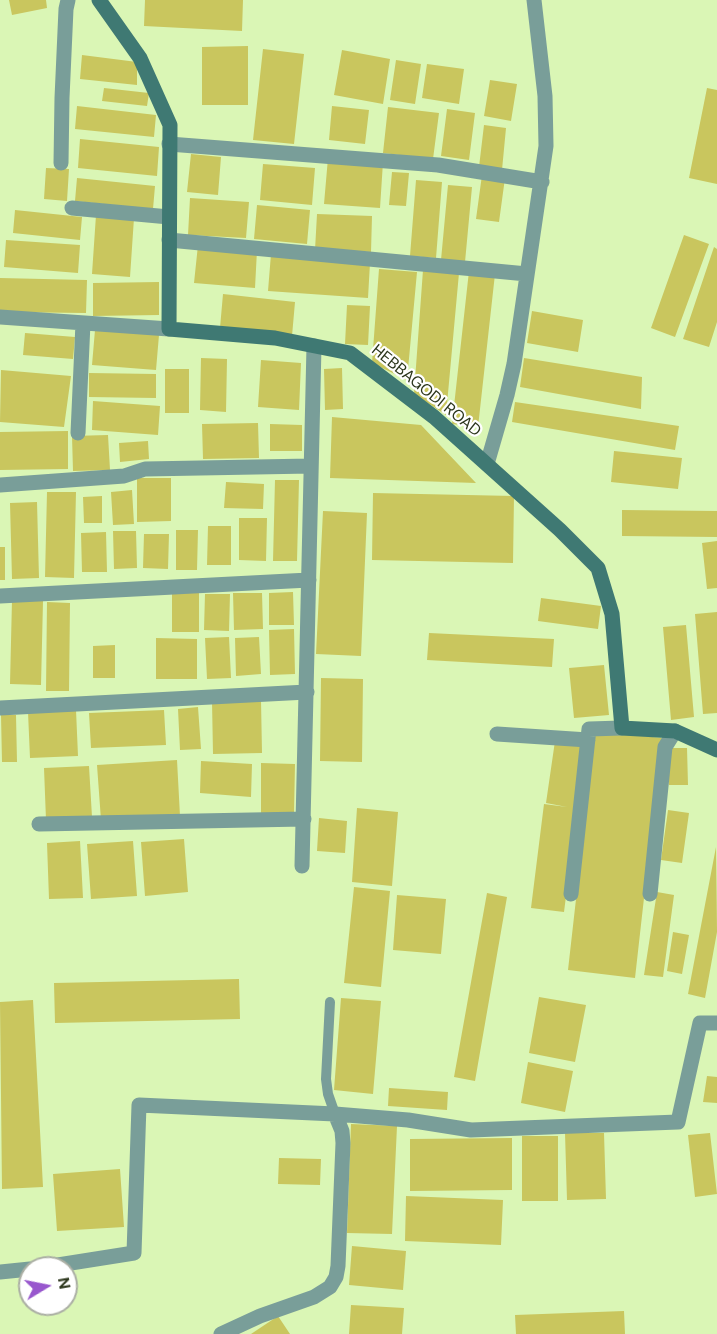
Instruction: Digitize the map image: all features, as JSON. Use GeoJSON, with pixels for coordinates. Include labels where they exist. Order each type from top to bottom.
{"type":"FeatureCollection","features":[{"type":"Feature","properties":{"kind":"street"},"geometry":{"type":"LineString","coordinates":[[61,163],[68,0]]}},
{"type":"Feature","properties":{"kind":"street"},"geometry":{"type":"LineString","coordinates":[[0,317],[169,329],[170,125],[140,58],[99,0]]}},
{"type":"Feature","properties":{"kind":"street"},"geometry":{"type":"LineString","coordinates":[[487,464],[507,395],[546,146],[545,96],[534,0]]}},
{"type":"Feature","properties":{"kind":"street"},"geometry":{"type":"LineString","coordinates":[[169,144],[438,165],[542,182]]}},
{"type":"Feature","properties":{"kind":"street"},"geometry":{"type":"LineString","coordinates":[[72,208],[170,218]]}},
{"type":"Feature","properties":{"kind":"street"},"geometry":{"type":"LineString","coordinates":[[170,240],[527,274]]}},
{"type":"Feature","properties":{"kind":"street"},"geometry":{"type":"LineString","coordinates":[[78,433],[83,323]]}},
{"type":"Feature","properties":{"kind":"street","name":"HEBBAGODI ROAD"},"geometry":{"type":"LineString","coordinates":[[169,329],[275,338],[350,353],[434,417],[561,530],[598,568],[612,614],[622,728]]}},
{"type":"Feature","properties":{"kind":"street"},"geometry":{"type":"LineString","coordinates":[[302,866],[314,346]]}},
{"type":"Feature","properties":{"kind":"street"},"geometry":{"type":"LineString","coordinates":[[0,485],[124,476],[145,469],[311,466]]}},
{"type":"Feature","properties":{"kind":"street"},"geometry":{"type":"LineString","coordinates":[[0,596],[309,580]]}},
{"type":"Feature","properties":{"kind":"street"},"geometry":{"type":"LineString","coordinates":[[0,708],[307,692]]}},
{"type":"Feature","properties":{"kind":"street"},"geometry":{"type":"LineString","coordinates":[[571,894],[589,729],[675,731],[717,750]]}},
{"type":"Feature","properties":{"kind":"street"},"geometry":{"type":"LineString","coordinates":[[650,894],[665,747],[675,731]]}},
{"type":"Feature","properties":{"kind":"street"},"geometry":{"type":"LineString","coordinates":[[497,734],[588,740]]}},
{"type":"Feature","properties":{"kind":"street"},"geometry":{"type":"LineString","coordinates":[[39,824],[304,819]]}},
{"type":"Feature","properties":{"kind":"street"},"geometry":{"type":"LineString","coordinates":[[78,1262],[134,1253],[139,1105],[335,1114],[408,1120],[471,1130],[678,1122],[700,1023],[717,1023]]}},
{"type":"Feature","properties":{"kind":"street"},"geometry":{"type":"LineString","coordinates":[[221,1334],[260,1316],[314,1297],[330,1287],[336,1277],[343,1143],[342,1131],[335,1114]]}},
{"type":"Feature","properties":{"kind":"street"},"geometry":{"type":"LineString","coordinates":[[0,1272],[18,1270]]}},
{"type":"Feature","properties":{"kind":"lane"},"geometry":{"type":"LineString","coordinates":[[330,1002],[326,1079],[335,1114]]}},
{"type":"Feature","properties":{"kind":"building"},"geometry":{"type":"Polygon","coordinates":[[[9,0],[46,0],[47,8],[12,15],[9,0]]]}},
{"type":"Feature","properties":{"kind":"building"},"geometry":{"type":"Polygon","coordinates":[[[145,0],[243,0],[242,31],[144,26],[145,0]]]}},
{"type":"Feature","properties":{"kind":"building"},"geometry":{"type":"Polygon","coordinates":[[[248,46],[248,105],[202,105],[202,47],[248,46]]]}},
{"type":"Feature","properties":{"kind":"building"},"geometry":{"type":"Polygon","coordinates":[[[263,49],[304,54],[294,144],[253,140],[263,49]]]}},
{"type":"Feature","properties":{"kind":"building"},"geometry":{"type":"Polygon","coordinates":[[[342,50],[390,59],[383,104],[334,95],[342,50]]]}},
{"type":"Feature","properties":{"kind":"building"},"geometry":{"type":"Polygon","coordinates":[[[82,55],[137,62],[137,85],[80,79],[82,55]]]}},
{"type":"Feature","properties":{"kind":"building"},"geometry":{"type":"Polygon","coordinates":[[[396,60],[421,64],[415,104],[390,100],[396,60]]]}},
{"type":"Feature","properties":{"kind":"building"},"geometry":{"type":"Polygon","coordinates":[[[427,64],[464,69],[459,104],[422,98],[427,64]]]}},
{"type":"Feature","properties":{"kind":"building"},"geometry":{"type":"Polygon","coordinates":[[[490,80],[517,84],[511,121],[484,116],[490,80]]]}},
{"type":"Feature","properties":{"kind":"building"},"geometry":{"type":"Polygon","coordinates":[[[104,88],[149,93],[147,106],[102,101],[104,88]]]}},
{"type":"Feature","properties":{"kind":"building"},"geometry":{"type":"Polygon","coordinates":[[[707,88],[717,90],[717,184],[689,178],[707,88]]]}},
{"type":"Feature","properties":{"kind":"building"},"geometry":{"type":"Polygon","coordinates":[[[77,106],[156,115],[154,137],[75,129],[77,106]]]}},
{"type":"Feature","properties":{"kind":"building"},"geometry":{"type":"Polygon","coordinates":[[[332,106],[369,110],[365,144],[329,140],[332,106]]]}},
{"type":"Feature","properties":{"kind":"building"},"geometry":{"type":"Polygon","coordinates":[[[388,107],[439,113],[433,159],[383,153],[388,107]]]}},
{"type":"Feature","properties":{"kind":"building"},"geometry":{"type":"Polygon","coordinates":[[[447,109],[475,113],[469,160],[441,156],[447,109]]]}},
{"type":"Feature","properties":{"kind":"building"},"geometry":{"type":"Polygon","coordinates":[[[484,125],[506,128],[502,170],[479,167],[484,125]]]}},
{"type":"Feature","properties":{"kind":"building"},"geometry":{"type":"Polygon","coordinates":[[[80,139],[159,147],[157,176],[78,168],[80,139]]]}},
{"type":"Feature","properties":{"kind":"building"},"geometry":{"type":"Polygon","coordinates":[[[191,154],[221,157],[218,195],[187,192],[191,154]]]}},
{"type":"Feature","properties":{"kind":"building"},"geometry":{"type":"Polygon","coordinates":[[[328,158],[383,162],[380,208],[324,204],[328,158]]]}},
{"type":"Feature","properties":{"kind":"building"},"geometry":{"type":"Polygon","coordinates":[[[263,164],[315,168],[312,205],[260,200],[263,164]]]}},
{"type":"Feature","properties":{"kind":"building"},"geometry":{"type":"Polygon","coordinates":[[[46,168],[69,169],[67,201],[44,199],[46,168]]]}},
{"type":"Feature","properties":{"kind":"building"},"geometry":{"type":"Polygon","coordinates":[[[392,172],[409,173],[406,206],[389,205],[392,172]]]}},
{"type":"Feature","properties":{"kind":"building"},"geometry":{"type":"Polygon","coordinates":[[[482,175],[505,178],[499,222],[476,219],[482,175]]]}},
{"type":"Feature","properties":{"kind":"building"},"geometry":{"type":"Polygon","coordinates":[[[77,178],[155,186],[153,209],[75,201],[77,178]]]}},
{"type":"Feature","properties":{"kind":"building"},"geometry":{"type":"Polygon","coordinates":[[[416,180],[442,182],[436,258],[410,256],[416,180]]]}},
{"type":"Feature","properties":{"kind":"building"},"geometry":{"type":"Polygon","coordinates":[[[448,185],[472,187],[465,262],[441,260],[448,185]]]}},
{"type":"Feature","properties":{"kind":"building"},"geometry":{"type":"Polygon","coordinates":[[[190,198],[249,202],[246,238],[188,235],[190,198]]]}},
{"type":"Feature","properties":{"kind":"building"},"geometry":{"type":"Polygon","coordinates":[[[257,205],[310,210],[307,244],[254,239],[257,205]]]}},
{"type":"Feature","properties":{"kind":"building"},"geometry":{"type":"Polygon","coordinates":[[[15,210],[82,217],[80,240],[13,233],[15,210]]]}},
{"type":"Feature","properties":{"kind":"building"},"geometry":{"type":"Polygon","coordinates":[[[317,214],[372,216],[371,252],[315,250],[317,214]]]}},
{"type":"Feature","properties":{"kind":"building"},"geometry":{"type":"Polygon","coordinates":[[[96,215],[134,218],[130,277],[92,274],[96,215]]]}},
{"type":"Feature","properties":{"kind":"building"},"geometry":{"type":"Polygon","coordinates":[[[684,235],[709,244],[675,337],[651,328],[684,235]]]}},
{"type":"Feature","properties":{"kind":"building"},"geometry":{"type":"Polygon","coordinates":[[[6,240],[80,245],[78,273],[4,267],[6,240]]]}},
{"type":"Feature","properties":{"kind":"building"},"geometry":{"type":"Polygon","coordinates":[[[198,245],[257,250],[255,288],[194,283],[198,245]]]}},
{"type":"Feature","properties":{"kind":"building"},"geometry":{"type":"Polygon","coordinates":[[[714,247],[717,249],[717,322],[709,347],[683,339],[714,247]]]}},
{"type":"Feature","properties":{"kind":"building"},"geometry":{"type":"Polygon","coordinates":[[[271,254],[370,263],[368,298],[268,291],[271,254]]]}},
{"type":"Feature","properties":{"kind":"building"},"geometry":{"type":"Polygon","coordinates":[[[379,269],[417,272],[407,380],[372,363],[379,269]]]}},
{"type":"Feature","properties":{"kind":"building"},"geometry":{"type":"Polygon","coordinates":[[[423,270],[459,273],[446,415],[414,394],[423,270]]]}},
{"type":"Feature","properties":{"kind":"building"},"geometry":{"type":"Polygon","coordinates":[[[469,271],[495,274],[478,427],[452,424],[469,271]]]}},
{"type":"Feature","properties":{"kind":"building"},"geometry":{"type":"Polygon","coordinates":[[[0,278],[87,280],[86,313],[0,312],[0,278]]]}},
{"type":"Feature","properties":{"kind":"building"},"geometry":{"type":"Polygon","coordinates":[[[159,282],[159,315],[93,316],[93,283],[159,282]]]}},
{"type":"Feature","properties":{"kind":"building"},"geometry":{"type":"Polygon","coordinates":[[[223,294],[295,302],[292,336],[220,328],[223,294]]]}},
{"type":"Feature","properties":{"kind":"building"},"geometry":{"type":"Polygon","coordinates":[[[347,305],[370,306],[368,345],[345,344],[347,305]]]}},
{"type":"Feature","properties":{"kind":"building"},"geometry":{"type":"Polygon","coordinates":[[[532,311],[583,320],[578,352],[527,343],[532,311]]]}},
{"type":"Feature","properties":{"kind":"building"},"geometry":{"type":"Polygon","coordinates":[[[95,330],[159,335],[156,370],[92,365],[95,330]]]}},
{"type":"Feature","properties":{"kind":"building"},"geometry":{"type":"Polygon","coordinates":[[[25,333],[75,337],[73,359],[23,355],[25,333]]]}},
{"type":"Feature","properties":{"kind":"building"},"geometry":{"type":"Polygon","coordinates":[[[201,358],[227,359],[226,412],[200,410],[201,358]]]}},
{"type":"Feature","properties":{"kind":"building"},"geometry":{"type":"Polygon","coordinates":[[[524,358],[642,377],[641,409],[520,387],[524,358]]]}},
{"type":"Feature","properties":{"kind":"building"},"geometry":{"type":"Polygon","coordinates":[[[261,360],[301,363],[299,410],[258,407],[261,360]]]}},
{"type":"Feature","properties":{"kind":"building"},"geometry":{"type":"Polygon","coordinates":[[[342,368],[343,409],[325,410],[324,369],[342,368]]]}},
{"type":"Feature","properties":{"kind":"building"},"geometry":{"type":"Polygon","coordinates":[[[165,369],[189,369],[189,413],[165,413],[165,369]]]}},
{"type":"Feature","properties":{"kind":"building"},"geometry":{"type":"Polygon","coordinates":[[[1,370],[71,376],[64,427],[0,422],[1,370]]]}},
{"type":"Feature","properties":{"kind":"building"},"geometry":{"type":"Polygon","coordinates":[[[89,373],[156,374],[156,398],[89,397],[89,373]]]}},
{"type":"Feature","properties":{"kind":"building"},"geometry":{"type":"Polygon","coordinates":[[[93,401],[160,406],[158,435],[92,430],[93,401]]]}},
{"type":"Feature","properties":{"kind":"building"},"geometry":{"type":"Polygon","coordinates":[[[515,402],[679,426],[675,450],[512,422],[515,402]]]}},
{"type":"Feature","properties":{"kind":"building"},"geometry":{"type":"Polygon","coordinates":[[[332,417],[421,425],[476,483],[330,478],[332,417]]]}},
{"type":"Feature","properties":{"kind":"building"},"geometry":{"type":"Polygon","coordinates":[[[258,423],[259,458],[203,459],[202,424],[258,423]]]}},
{"type":"Feature","properties":{"kind":"building"},"geometry":{"type":"Polygon","coordinates":[[[270,424],[302,425],[302,451],[270,451],[270,424]]]}},
{"type":"Feature","properties":{"kind":"building"},"geometry":{"type":"Polygon","coordinates":[[[68,431],[68,469],[0,470],[0,432],[68,431]]]}},
{"type":"Feature","properties":{"kind":"building"},"geometry":{"type":"Polygon","coordinates":[[[108,435],[110,470],[73,471],[72,436],[108,435]]]}},
{"type":"Feature","properties":{"kind":"building"},"geometry":{"type":"Polygon","coordinates":[[[148,441],[149,459],[120,462],[119,443],[148,441]]]}},
{"type":"Feature","properties":{"kind":"building"},"geometry":{"type":"Polygon","coordinates":[[[614,451],[682,458],[678,489],[611,482],[614,451]]]}},
{"type":"Feature","properties":{"kind":"building"},"geometry":{"type":"Polygon","coordinates":[[[137,478],[171,478],[171,521],[137,522],[137,478]]]}},
{"type":"Feature","properties":{"kind":"building"},"geometry":{"type":"Polygon","coordinates":[[[275,480],[299,480],[297,561],[273,561],[275,480]]]}},
{"type":"Feature","properties":{"kind":"building"},"geometry":{"type":"Polygon","coordinates":[[[226,482],[264,484],[263,509],[224,508],[226,482]]]}},
{"type":"Feature","properties":{"kind":"building"},"geometry":{"type":"Polygon","coordinates":[[[132,490],[134,524],[113,525],[111,492],[132,490]]]}},
{"type":"Feature","properties":{"kind":"building"},"geometry":{"type":"Polygon","coordinates":[[[47,492],[76,492],[74,578],[45,577],[47,492]]]}},
{"type":"Feature","properties":{"kind":"building"},"geometry":{"type":"Polygon","coordinates":[[[373,493],[514,496],[513,563],[372,560],[373,493]]]}},
{"type":"Feature","properties":{"kind":"building"},"geometry":{"type":"Polygon","coordinates":[[[102,496],[102,523],[84,523],[83,497],[102,496]]]}},
{"type":"Feature","properties":{"kind":"building"},"geometry":{"type":"Polygon","coordinates":[[[37,502],[39,578],[12,579],[10,503],[37,502]]]}},
{"type":"Feature","properties":{"kind":"building"},"geometry":{"type":"Polygon","coordinates":[[[622,510],[717,511],[717,537],[622,536],[622,510]]]}},
{"type":"Feature","properties":{"kind":"building"},"geometry":{"type":"Polygon","coordinates":[[[323,511],[367,513],[361,656],[316,654],[323,511]]]}},
{"type":"Feature","properties":{"kind":"building"},"geometry":{"type":"Polygon","coordinates":[[[239,518],[267,518],[266,561],[239,560],[239,518]]]}},
{"type":"Feature","properties":{"kind":"building"},"geometry":{"type":"Polygon","coordinates":[[[208,526],[231,526],[231,565],[207,565],[208,526]]]}},
{"type":"Feature","properties":{"kind":"building"},"geometry":{"type":"Polygon","coordinates":[[[176,530],[198,530],[197,570],[176,570],[176,530]]]}},
{"type":"Feature","properties":{"kind":"building"},"geometry":{"type":"Polygon","coordinates":[[[113,531],[136,531],[137,568],[114,569],[113,531]]]}},
{"type":"Feature","properties":{"kind":"building"},"geometry":{"type":"Polygon","coordinates":[[[106,532],[107,572],[82,572],[81,533],[106,532]]]}},
{"type":"Feature","properties":{"kind":"building"},"geometry":{"type":"Polygon","coordinates":[[[144,534],[169,534],[168,569],[143,568],[144,534]]]}},
{"type":"Feature","properties":{"kind":"building"},"geometry":{"type":"Polygon","coordinates":[[[717,541],[717,588],[707,589],[702,543],[717,541]]]}},
{"type":"Feature","properties":{"kind":"building"},"geometry":{"type":"Polygon","coordinates":[[[0,547],[5,547],[5,580],[0,580],[0,547]]]}},
{"type":"Feature","properties":{"kind":"building"},"geometry":{"type":"Polygon","coordinates":[[[172,591],[199,591],[199,632],[172,632],[172,591]]]}},
{"type":"Feature","properties":{"kind":"building"},"geometry":{"type":"Polygon","coordinates":[[[293,592],[294,625],[269,625],[269,593],[293,592]]]}},
{"type":"Feature","properties":{"kind":"building"},"geometry":{"type":"Polygon","coordinates":[[[233,593],[262,593],[263,629],[234,630],[233,593]]]}},
{"type":"Feature","properties":{"kind":"building"},"geometry":{"type":"Polygon","coordinates":[[[205,594],[230,594],[229,631],[204,630],[205,594]]]}},
{"type":"Feature","properties":{"kind":"building"},"geometry":{"type":"Polygon","coordinates":[[[541,598],[601,606],[598,629],[538,621],[541,598]]]}},
{"type":"Feature","properties":{"kind":"building"},"geometry":{"type":"Polygon","coordinates":[[[12,600],[43,601],[41,685],[10,684],[12,600]]]}},
{"type":"Feature","properties":{"kind":"building"},"geometry":{"type":"Polygon","coordinates":[[[47,602],[70,603],[69,691],[46,691],[47,602]]]}},
{"type":"Feature","properties":{"kind":"building"},"geometry":{"type":"Polygon","coordinates":[[[717,612],[717,713],[703,714],[695,614],[717,612]]]}},
{"type":"Feature","properties":{"kind":"building"},"geometry":{"type":"Polygon","coordinates":[[[686,625],[694,717],[671,720],[663,627],[686,625]]]}},
{"type":"Feature","properties":{"kind":"building"},"geometry":{"type":"Polygon","coordinates":[[[294,629],[295,674],[270,675],[269,630],[294,629]]]}},
{"type":"Feature","properties":{"kind":"building"},"geometry":{"type":"Polygon","coordinates":[[[429,633],[554,639],[552,667],[427,660],[429,633]]]}},
{"type":"Feature","properties":{"kind":"building"},"geometry":{"type":"Polygon","coordinates":[[[229,637],[231,678],[207,679],[205,638],[229,637]]]}},
{"type":"Feature","properties":{"kind":"building"},"geometry":{"type":"Polygon","coordinates":[[[259,637],[261,674],[236,676],[235,638],[259,637]]]}},
{"type":"Feature","properties":{"kind":"building"},"geometry":{"type":"Polygon","coordinates":[[[156,638],[197,639],[197,679],[156,679],[156,638]]]}},
{"type":"Feature","properties":{"kind":"building"},"geometry":{"type":"Polygon","coordinates":[[[115,645],[115,678],[93,678],[93,646],[115,645]]]}},
{"type":"Feature","properties":{"kind":"building"},"geometry":{"type":"Polygon","coordinates":[[[604,665],[609,715],[574,718],[569,668],[604,665]]]}},
{"type":"Feature","properties":{"kind":"building"},"geometry":{"type":"Polygon","coordinates":[[[321,678],[363,679],[362,762],[320,761],[321,678]]]}},
{"type":"Feature","properties":{"kind":"building"},"geometry":{"type":"Polygon","coordinates":[[[261,700],[262,753],[213,754],[212,701],[261,700]]]}},
{"type":"Feature","properties":{"kind":"building"},"geometry":{"type":"Polygon","coordinates":[[[198,707],[201,749],[180,750],[178,709],[198,707]]]}},
{"type":"Feature","properties":{"kind":"building"},"geometry":{"type":"Polygon","coordinates":[[[76,710],[78,756],[30,758],[28,712],[76,710]]]}},
{"type":"Feature","properties":{"kind":"building"},"geometry":{"type":"Polygon","coordinates":[[[164,710],[166,745],[91,748],[89,713],[164,710]]]}},
{"type":"Feature","properties":{"kind":"building"},"geometry":{"type":"Polygon","coordinates":[[[1,715],[16,715],[17,762],[2,762],[1,715]]]}},
{"type":"Feature","properties":{"kind":"building"},"geometry":{"type":"Polygon","coordinates":[[[595,731],[662,738],[635,978],[568,970],[595,731]]]}},
{"type":"Feature","properties":{"kind":"building"},"geometry":{"type":"Polygon","coordinates":[[[555,741],[585,746],[564,912],[531,908],[544,804],[567,807],[546,803],[555,741]]]}},
{"type":"Feature","properties":{"kind":"building"},"geometry":{"type":"Polygon","coordinates":[[[669,748],[687,748],[688,785],[669,785],[669,748]]]}},
{"type":"Feature","properties":{"kind":"building"},"geometry":{"type":"Polygon","coordinates":[[[177,760],[180,816],[101,820],[97,765],[177,760]]]}},
{"type":"Feature","properties":{"kind":"building"},"geometry":{"type":"Polygon","coordinates":[[[201,761],[252,764],[251,797],[200,793],[201,761]]]}},
{"type":"Feature","properties":{"kind":"building"},"geometry":{"type":"Polygon","coordinates":[[[261,763],[295,764],[294,814],[261,813],[261,763]]]}},
{"type":"Feature","properties":{"kind":"building"},"geometry":{"type":"Polygon","coordinates":[[[89,766],[92,817],[46,820],[44,768],[89,766]]]}},
{"type":"Feature","properties":{"kind":"building"},"geometry":{"type":"Polygon","coordinates":[[[357,808],[398,812],[392,886],[352,882],[357,808]]]}},
{"type":"Feature","properties":{"kind":"building"},"geometry":{"type":"Polygon","coordinates":[[[668,810],[689,813],[682,863],[661,860],[668,810]]]}},
{"type":"Feature","properties":{"kind":"building"},"geometry":{"type":"Polygon","coordinates":[[[319,818],[347,821],[345,853],[317,851],[319,818]]]}},
{"type":"Feature","properties":{"kind":"building"},"geometry":{"type":"Polygon","coordinates":[[[184,839],[188,892],[145,896],[141,842],[184,839]]]}},
{"type":"Feature","properties":{"kind":"building"},"geometry":{"type":"Polygon","coordinates":[[[80,841],[83,898],[49,899],[47,843],[80,841]]]}},
{"type":"Feature","properties":{"kind":"building"},"geometry":{"type":"Polygon","coordinates":[[[133,841],[137,896],[91,899],[87,844],[133,841]]]}},
{"type":"Feature","properties":{"kind":"building"},"geometry":{"type":"Polygon","coordinates":[[[716,847],[717,932],[705,998],[688,994],[716,847]]]}},
{"type":"Feature","properties":{"kind":"building"},"geometry":{"type":"Polygon","coordinates":[[[354,887],[390,891],[381,987],[344,983],[354,887]]]}},
{"type":"Feature","properties":{"kind":"building"},"geometry":{"type":"Polygon","coordinates":[[[657,892],[674,895],[663,977],[644,975],[657,892]]]}},
{"type":"Feature","properties":{"kind":"building"},"geometry":{"type":"Polygon","coordinates":[[[487,893],[507,897],[475,1081],[454,1077],[487,893]]]}},
{"type":"Feature","properties":{"kind":"building"},"geometry":{"type":"Polygon","coordinates":[[[397,895],[446,899],[441,954],[393,950],[397,895]]]}},
{"type":"Feature","properties":{"kind":"building"},"geometry":{"type":"Polygon","coordinates":[[[673,932],[689,935],[682,974],[667,971],[673,932]]]}},
{"type":"Feature","properties":{"kind":"building"},"geometry":{"type":"Polygon","coordinates":[[[239,979],[240,1019],[55,1023],[54,983],[239,979]]]}},
{"type":"Feature","properties":{"kind":"building"},"geometry":{"type":"Polygon","coordinates":[[[539,997],[586,1005],[575,1062],[529,1053],[539,997]]]}},
{"type":"Feature","properties":{"kind":"building"},"geometry":{"type":"Polygon","coordinates":[[[341,998],[381,1001],[373,1094],[334,1090],[341,998]]]}},
{"type":"Feature","properties":{"kind":"building"},"geometry":{"type":"Polygon","coordinates":[[[33,1000],[43,1187],[2,1189],[0,1002],[33,1000]]]}},
{"type":"Feature","properties":{"kind":"building"},"geometry":{"type":"Polygon","coordinates":[[[528,1062],[573,1071],[565,1112],[521,1103],[528,1062]]]}},
{"type":"Feature","properties":{"kind":"building"},"geometry":{"type":"Polygon","coordinates":[[[707,1076],[717,1077],[717,1103],[703,1102],[707,1076]]]}},
{"type":"Feature","properties":{"kind":"building"},"geometry":{"type":"Polygon","coordinates":[[[389,1088],[448,1092],[447,1110],[388,1106],[389,1088]]]}},
{"type":"Feature","properties":{"kind":"building"},"geometry":{"type":"Polygon","coordinates":[[[351,1124],[397,1126],[392,1234],[347,1233],[351,1124]]]}},
{"type":"Feature","properties":{"kind":"building"},"geometry":{"type":"Polygon","coordinates":[[[565,1133],[604,1133],[606,1199],[567,1200],[565,1133]]]}},
{"type":"Feature","properties":{"kind":"building"},"geometry":{"type":"Polygon","coordinates":[[[710,1133],[717,1194],[695,1197],[688,1135],[710,1133]]]}},
{"type":"Feature","properties":{"kind":"building"},"geometry":{"type":"Polygon","coordinates":[[[522,1136],[558,1136],[558,1201],[522,1201],[522,1136]]]}},
{"type":"Feature","properties":{"kind":"building"},"geometry":{"type":"Polygon","coordinates":[[[512,1138],[512,1190],[410,1191],[410,1139],[512,1138]]]}},
{"type":"Feature","properties":{"kind":"building"},"geometry":{"type":"Polygon","coordinates":[[[279,1158],[321,1159],[320,1185],[278,1184],[279,1158]]]}},
{"type":"Feature","properties":{"kind":"building"},"geometry":{"type":"Polygon","coordinates":[[[120,1169],[124,1227],[57,1231],[53,1174],[120,1169]]]}},
{"type":"Feature","properties":{"kind":"building"},"geometry":{"type":"Polygon","coordinates":[[[406,1196],[503,1200],[501,1245],[405,1241],[406,1196]]]}},
{"type":"Feature","properties":{"kind":"building"},"geometry":{"type":"Polygon","coordinates":[[[352,1246],[406,1251],[403,1290],[349,1285],[352,1246]]]}},
{"type":"Feature","properties":{"kind":"building"},"geometry":{"type":"Polygon","coordinates":[[[351,1305],[404,1308],[402,1334],[349,1334],[351,1305]]]}},
{"type":"Feature","properties":{"kind":"building"},"geometry":{"type":"Polygon","coordinates":[[[624,1311],[625,1334],[516,1334],[515,1315],[624,1311]]]}},
{"type":"Feature","properties":{"kind":"building"},"geometry":{"type":"Polygon","coordinates":[[[278,1316],[290,1334],[251,1334],[278,1316]]]}}]}
